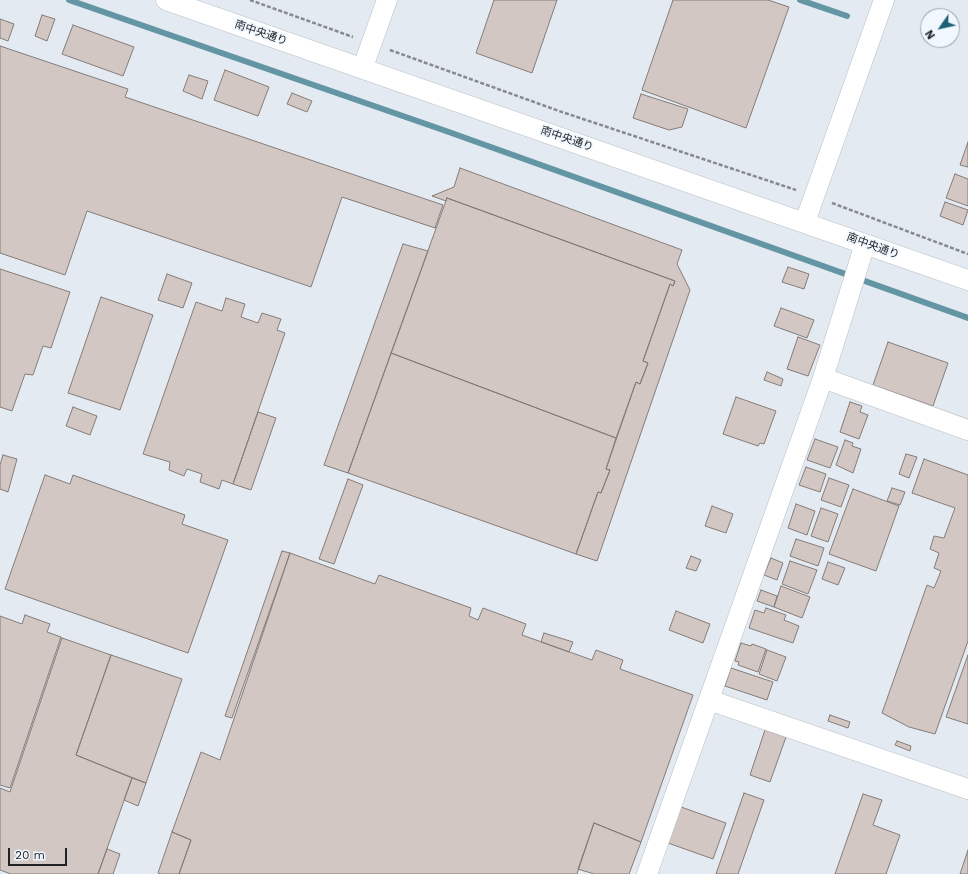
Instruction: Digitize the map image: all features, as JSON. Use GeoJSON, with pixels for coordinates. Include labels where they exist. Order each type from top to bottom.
{"type":"FeatureCollection","features":[{"type":"Feature","properties":{"kind":"street","name":"南中央通り"},"geometry":{"type":"LineString","coordinates":[[166,0],[363,67],[968,280]]}},
{"type":"Feature","properties":{"kind":"street"},"geometry":{"type":"LineString","coordinates":[[363,67],[386,0]]}},
{"type":"Feature","properties":{"kind":"street"},"geometry":{"type":"LineString","coordinates":[[806,222],[884,0]]}},
{"type":"Feature","properties":{"kind":"street"},"geometry":{"type":"LineString","coordinates":[[647,874],[823,378],[865,244]]}},
{"type":"Feature","properties":{"kind":"street"},"geometry":{"type":"LineString","coordinates":[[823,378],[968,430]]}},
{"type":"Feature","properties":{"kind":"street"},"geometry":{"type":"LineString","coordinates":[[709,700],[968,789]]}},
{"type":"Feature","properties":{"kind":"path"},"geometry":{"type":"LineString","coordinates":[[250,0],[567,113],[815,196],[968,254]]}},
{"type":"Feature","properties":{"kind":"building"},"geometry":{"type":"Polygon","coordinates":[[[494,0],[557,0],[532,73],[476,53],[494,0]]]}},
{"type":"Feature","properties":{"kind":"building"},"geometry":{"type":"Polygon","coordinates":[[[673,0],[768,0],[789,7],[746,128],[642,90],[673,0]]]}},
{"type":"Feature","properties":{"kind":"building"},"geometry":{"type":"Polygon","coordinates":[[[42,15],[55,19],[47,41],[35,36],[42,15]]]}},
{"type":"Feature","properties":{"kind":"building"},"geometry":{"type":"Polygon","coordinates":[[[0,19],[14,24],[8,41],[0,38],[0,19]]]}},
{"type":"Feature","properties":{"kind":"building"},"geometry":{"type":"Polygon","coordinates":[[[73,25],[134,47],[123,76],[62,54],[73,25]]]}},
{"type":"Feature","properties":{"kind":"building"},"geometry":{"type":"Polygon","coordinates":[[[0,46],[128,89],[125,97],[443,205],[435,228],[342,197],[311,287],[87,211],[65,275],[0,253],[0,46]]]}},
{"type":"Feature","properties":{"kind":"building"},"geometry":{"type":"Polygon","coordinates":[[[225,70],[269,87],[258,116],[214,100],[225,70]]]}},
{"type":"Feature","properties":{"kind":"building"},"geometry":{"type":"Polygon","coordinates":[[[189,75],[208,81],[202,99],[183,91],[189,75]]]}},
{"type":"Feature","properties":{"kind":"building"},"geometry":{"type":"Polygon","coordinates":[[[292,93],[312,101],[307,112],[287,104],[292,93]]]}},
{"type":"Feature","properties":{"kind":"building"},"geometry":{"type":"Polygon","coordinates":[[[641,94],[688,109],[682,127],[669,130],[633,118],[641,94]]]}},
{"type":"Feature","properties":{"kind":"building"},"geometry":{"type":"Polygon","coordinates":[[[968,142],[968,167],[960,165],[968,142]]]}},
{"type":"Feature","properties":{"kind":"building"},"geometry":{"type":"Polygon","coordinates":[[[460,168],[682,250],[677,264],[690,290],[597,561],[576,554],[598,492],[601,493],[610,470],[606,469],[636,382],[640,384],[648,363],[643,361],[670,284],[673,286],[675,281],[447,198],[446,201],[432,196],[454,187],[460,168]]]}},
{"type":"Feature","properties":{"kind":"building"},"geometry":{"type":"Polygon","coordinates":[[[955,174],[968,179],[968,206],[946,198],[955,174]]]}},
{"type":"Feature","properties":{"kind":"building"},"geometry":{"type":"Polygon","coordinates":[[[447,198],[675,281],[673,286],[670,284],[643,361],[648,363],[640,384],[636,382],[616,438],[391,353],[447,198]]]}},
{"type":"Feature","properties":{"kind":"building"},"geometry":{"type":"Polygon","coordinates":[[[945,202],[968,210],[963,225],[940,216],[945,202]]]}},
{"type":"Feature","properties":{"kind":"building"},"geometry":{"type":"Polygon","coordinates":[[[403,244],[428,251],[348,473],[324,465],[403,244]]]}},
{"type":"Feature","properties":{"kind":"building"},"geometry":{"type":"Polygon","coordinates":[[[788,267],[809,274],[804,289],[782,282],[788,267]]]}},
{"type":"Feature","properties":{"kind":"building"},"geometry":{"type":"Polygon","coordinates":[[[0,269],[70,292],[51,348],[43,346],[33,375],[25,374],[12,411],[0,407],[0,269]]]}},
{"type":"Feature","properties":{"kind":"building"},"geometry":{"type":"Polygon","coordinates":[[[167,274],[192,283],[183,308],[158,300],[167,274]]]}},
{"type":"Feature","properties":{"kind":"building"},"geometry":{"type":"Polygon","coordinates":[[[101,297],[153,315],[120,410],[68,393],[101,297]]]}},
{"type":"Feature","properties":{"kind":"building"},"geometry":{"type":"Polygon","coordinates":[[[226,298],[245,304],[241,317],[258,323],[262,313],[281,319],[277,330],[285,333],[233,484],[222,480],[219,489],[200,482],[202,474],[187,469],[184,476],[169,470],[170,462],[143,454],[196,302],[222,311],[226,298]]]}},
{"type":"Feature","properties":{"kind":"building"},"geometry":{"type":"Polygon","coordinates":[[[781,308],[814,320],[807,338],[774,326],[781,308]]]}},
{"type":"Feature","properties":{"kind":"building"},"geometry":{"type":"Polygon","coordinates":[[[798,337],[820,345],[808,376],[787,369],[798,337]]]}},
{"type":"Feature","properties":{"kind":"building"},"geometry":{"type":"Polygon","coordinates":[[[888,342],[948,363],[933,406],[873,385],[888,342]]]}},
{"type":"Feature","properties":{"kind":"building"},"geometry":{"type":"Polygon","coordinates":[[[391,353],[616,438],[606,469],[610,470],[601,493],[598,492],[576,554],[348,473],[391,353]]]}},
{"type":"Feature","properties":{"kind":"building"},"geometry":{"type":"Polygon","coordinates":[[[767,372],[783,379],[781,386],[764,380],[767,372]]]}},
{"type":"Feature","properties":{"kind":"building"},"geometry":{"type":"Polygon","coordinates":[[[736,397],[776,411],[764,444],[760,443],[758,446],[723,434],[736,397]]]}},
{"type":"Feature","properties":{"kind":"building"},"geometry":{"type":"Polygon","coordinates":[[[850,402],[862,406],[860,412],[868,415],[859,439],[840,432],[850,402]]]}},
{"type":"Feature","properties":{"kind":"building"},"geometry":{"type":"Polygon","coordinates":[[[73,407],[97,416],[90,435],[66,426],[73,407]]]}},
{"type":"Feature","properties":{"kind":"building"},"geometry":{"type":"Polygon","coordinates":[[[258,412],[276,418],[251,490],[233,484],[258,412]]]}},
{"type":"Feature","properties":{"kind":"building"},"geometry":{"type":"Polygon","coordinates":[[[815,439],[838,447],[830,468],[807,460],[815,439]]]}},
{"type":"Feature","properties":{"kind":"building"},"geometry":{"type":"Polygon","coordinates":[[[845,440],[853,443],[852,446],[861,449],[853,473],[836,465],[845,440]]]}},
{"type":"Feature","properties":{"kind":"building"},"geometry":{"type":"Polygon","coordinates":[[[906,454],[917,457],[909,478],[899,474],[906,454]]]}},
{"type":"Feature","properties":{"kind":"building"},"geometry":{"type":"Polygon","coordinates":[[[3,455],[17,459],[8,492],[0,489],[0,465],[3,455]]]}},
{"type":"Feature","properties":{"kind":"building"},"geometry":{"type":"Polygon","coordinates":[[[924,459],[968,475],[968,641],[935,734],[909,727],[882,713],[927,585],[934,588],[941,571],[934,568],[939,553],[930,549],[934,536],[944,538],[955,508],[912,493],[924,459]]]}},
{"type":"Feature","properties":{"kind":"building"},"geometry":{"type":"Polygon","coordinates":[[[806,467],[826,474],[820,492],[799,485],[806,467]]]}},
{"type":"Feature","properties":{"kind":"building"},"geometry":{"type":"Polygon","coordinates":[[[45,475],[70,484],[73,475],[185,515],[182,524],[228,540],[188,653],[5,589],[45,475]]]}},
{"type":"Feature","properties":{"kind":"building"},"geometry":{"type":"Polygon","coordinates":[[[829,478],[849,485],[841,507],[821,500],[829,478]]]}},
{"type":"Feature","properties":{"kind":"building"},"geometry":{"type":"Polygon","coordinates":[[[348,479],[363,485],[334,564],[319,559],[348,479]]]}},
{"type":"Feature","properties":{"kind":"building"},"geometry":{"type":"Polygon","coordinates":[[[892,488],[905,492],[900,505],[887,501],[892,488]]]}},
{"type":"Feature","properties":{"kind":"building"},"geometry":{"type":"Polygon","coordinates":[[[853,489],[899,506],[876,571],[829,554],[853,489]]]}},
{"type":"Feature","properties":{"kind":"building"},"geometry":{"type":"Polygon","coordinates":[[[796,504],[815,511],[807,535],[788,528],[796,504]]]}},
{"type":"Feature","properties":{"kind":"building"},"geometry":{"type":"Polygon","coordinates":[[[712,506],[733,514],[726,533],[705,526],[712,506]]]}},
{"type":"Feature","properties":{"kind":"building"},"geometry":{"type":"Polygon","coordinates":[[[821,508],[838,514],[828,542],[811,536],[821,508]]]}},
{"type":"Feature","properties":{"kind":"building"},"geometry":{"type":"Polygon","coordinates":[[[796,539],[824,548],[818,566],[790,556],[796,539]]]}},
{"type":"Feature","properties":{"kind":"building"},"geometry":{"type":"Polygon","coordinates":[[[282,551],[290,553],[232,718],[225,716],[282,551]]]}},
{"type":"Feature","properties":{"kind":"building"},"geometry":{"type":"Polygon","coordinates":[[[290,553],[375,584],[379,575],[471,608],[469,616],[478,620],[483,608],[526,624],[522,635],[592,660],[596,650],[623,660],[620,669],[693,695],[641,842],[594,823],[577,874],[179,874],[191,840],[172,832],[201,752],[220,760],[290,553]]]}},
{"type":"Feature","properties":{"kind":"building"},"geometry":{"type":"Polygon","coordinates":[[[691,556],[701,560],[696,571],[686,568],[691,556]]]}},
{"type":"Feature","properties":{"kind":"building"},"geometry":{"type":"Polygon","coordinates":[[[771,558],[783,563],[777,580],[764,575],[771,558]]]}},
{"type":"Feature","properties":{"kind":"building"},"geometry":{"type":"Polygon","coordinates":[[[790,561],[817,570],[808,594],[782,584],[790,561]]]}},
{"type":"Feature","properties":{"kind":"building"},"geometry":{"type":"Polygon","coordinates":[[[828,562],[845,568],[838,585],[822,579],[828,562]]]}},
{"type":"Feature","properties":{"kind":"building"},"geometry":{"type":"Polygon","coordinates":[[[781,586],[810,597],[802,618],[774,607],[781,586]]]}},
{"type":"Feature","properties":{"kind":"building"},"geometry":{"type":"Polygon","coordinates":[[[761,590],[777,596],[774,607],[757,601],[761,590]]]}},
{"type":"Feature","properties":{"kind":"building"},"geometry":{"type":"Polygon","coordinates":[[[766,608],[786,615],[784,620],[799,626],[793,643],[749,628],[755,610],[764,613],[766,608]]]}},
{"type":"Feature","properties":{"kind":"building"},"geometry":{"type":"Polygon","coordinates":[[[676,611],[710,624],[703,643],[669,630],[676,611]]]}},
{"type":"Feature","properties":{"kind":"building"},"geometry":{"type":"Polygon","coordinates":[[[25,615],[50,624],[47,632],[61,637],[10,788],[0,785],[0,616],[22,624],[25,615]]]}},
{"type":"Feature","properties":{"kind":"building"},"geometry":{"type":"Polygon","coordinates":[[[544,633],[573,642],[569,652],[541,642],[544,633]]]}},
{"type":"Feature","properties":{"kind":"building"},"geometry":{"type":"Polygon","coordinates":[[[62,638],[111,655],[76,755],[132,778],[98,874],[11,874],[0,870],[0,788],[10,792],[62,638]]]}},
{"type":"Feature","properties":{"kind":"building"},"geometry":{"type":"Polygon","coordinates":[[[741,643],[751,646],[752,644],[766,649],[758,672],[738,665],[739,662],[735,661],[741,643]]]}},
{"type":"Feature","properties":{"kind":"building"},"geometry":{"type":"Polygon","coordinates":[[[767,650],[786,657],[777,681],[759,674],[767,650]]]}},
{"type":"Feature","properties":{"kind":"building"},"geometry":{"type":"Polygon","coordinates":[[[111,655],[182,679],[146,783],[76,755],[111,655]]]}},
{"type":"Feature","properties":{"kind":"building"},"geometry":{"type":"Polygon","coordinates":[[[968,655],[968,724],[946,717],[968,655]]]}},
{"type":"Feature","properties":{"kind":"building"},"geometry":{"type":"Polygon","coordinates":[[[731,668],[773,682],[767,700],[725,686],[731,668]]]}},
{"type":"Feature","properties":{"kind":"building"},"geometry":{"type":"Polygon","coordinates":[[[830,715],[850,722],[848,728],[828,721],[830,715]]]}},
{"type":"Feature","properties":{"kind":"building"},"geometry":{"type":"Polygon","coordinates":[[[765,730],[786,737],[770,782],[750,775],[765,730]]]}},
{"type":"Feature","properties":{"kind":"building"},"geometry":{"type":"Polygon","coordinates":[[[897,741],[911,746],[910,751],[895,745],[897,741]]]}},
{"type":"Feature","properties":{"kind":"building"},"geometry":{"type":"Polygon","coordinates":[[[132,778],[146,783],[138,806],[124,800],[132,778]]]}},
{"type":"Feature","properties":{"kind":"building"},"geometry":{"type":"Polygon","coordinates":[[[744,793],[764,800],[738,874],[716,874],[744,793]]]}},
{"type":"Feature","properties":{"kind":"building"},"geometry":{"type":"Polygon","coordinates":[[[863,794],[882,800],[873,825],[900,835],[886,874],[835,874],[863,794]]]}},
{"type":"Feature","properties":{"kind":"building"},"geometry":{"type":"Polygon","coordinates":[[[681,807],[726,823],[713,859],[668,843],[681,807]]]}},
{"type":"Feature","properties":{"kind":"building"},"geometry":{"type":"Polygon","coordinates":[[[594,823],[641,842],[629,874],[594,874],[578,869],[594,823]]]}},
{"type":"Feature","properties":{"kind":"building"},"geometry":{"type":"Polygon","coordinates":[[[172,832],[191,840],[179,874],[161,874],[158,873],[172,832]]]}},
{"type":"Feature","properties":{"kind":"building"},"geometry":{"type":"Polygon","coordinates":[[[107,849],[120,854],[113,874],[98,874],[107,849]]]}},
{"type":"Feature","properties":{"kind":"building"},"geometry":{"type":"Polygon","coordinates":[[[968,850],[968,874],[960,874],[968,850]]]}},
{"type":"Feature","properties":{"kind":"waterway"},"geometry":{"type":"LineString","coordinates":[[69,0],[446,131],[968,318]]}},
{"type":"Feature","properties":{"kind":"waterway"},"geometry":{"type":"LineString","coordinates":[[800,0],[847,16]]}}]}
